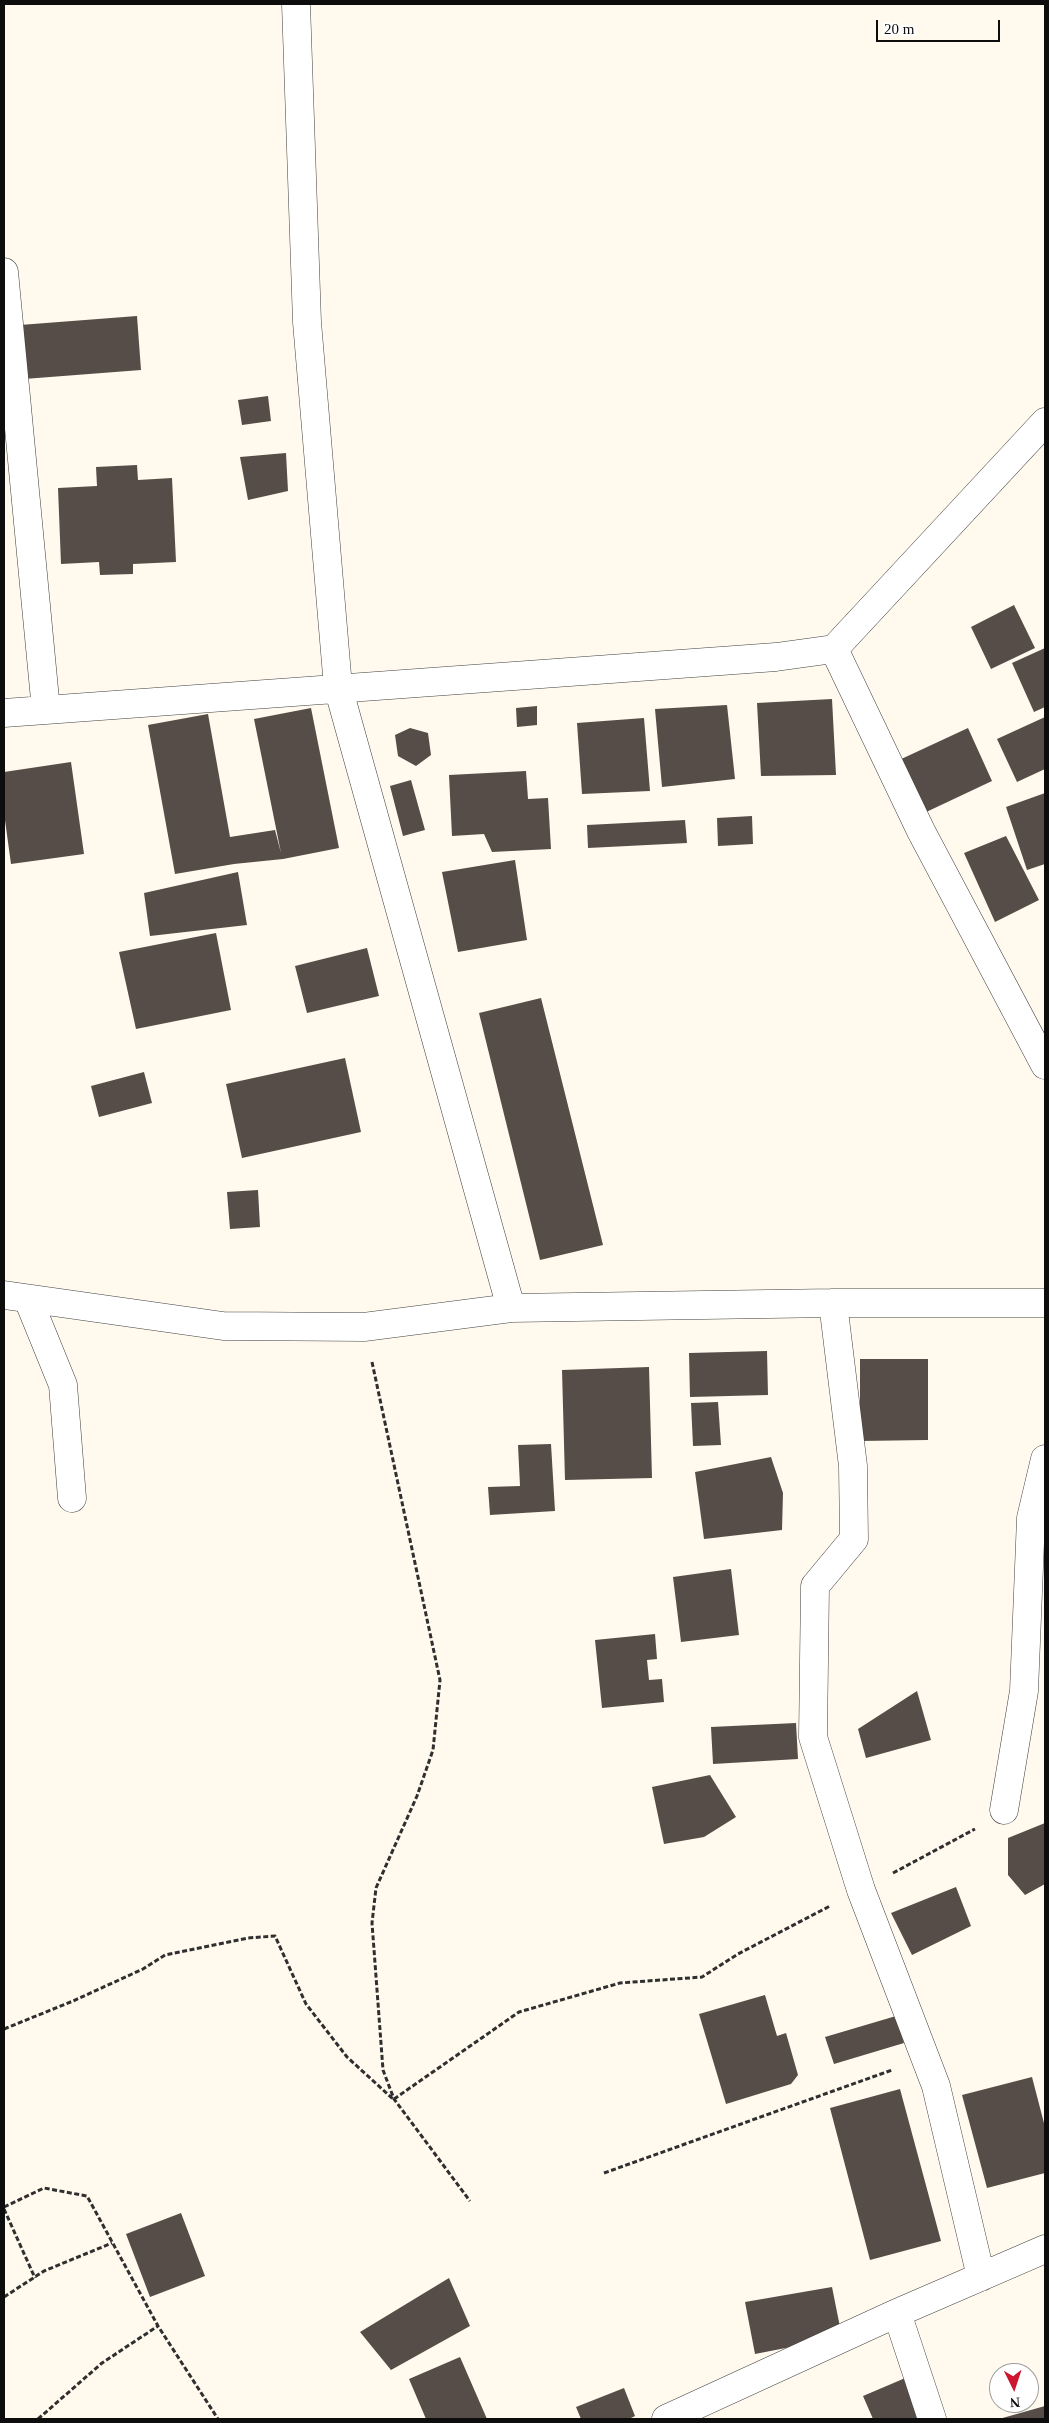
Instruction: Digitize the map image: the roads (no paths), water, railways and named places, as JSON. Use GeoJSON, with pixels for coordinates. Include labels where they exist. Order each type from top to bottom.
{"type":"FeatureCollection","features":[{"type":"Feature","properties":{"kind":"street"},"geometry":{"type":"LineString","coordinates":[[296,4],[307,322],[338,687],[511,1308]]}},
{"type":"Feature","properties":{"kind":"street"},"geometry":{"type":"LineString","coordinates":[[4,272],[46,710]]}},
{"type":"Feature","properties":{"kind":"street"},"geometry":{"type":"LineString","coordinates":[[4,713],[338,687],[776,657],[834,649],[1045,422]]}},
{"type":"Feature","properties":{"kind":"street"},"geometry":{"type":"LineString","coordinates":[[834,649],[921,831],[1045,1065]]}},
{"type":"Feature","properties":{"kind":"street"},"geometry":{"type":"LineString","coordinates":[[16,1297],[223,1326],[364,1327],[511,1308],[833,1303],[1045,1303]]}},
{"type":"Feature","properties":{"kind":"street"},"geometry":{"type":"LineString","coordinates":[[16,1297],[63,1385],[72,1498]]}},
{"type":"Feature","properties":{"kind":"street"},"geometry":{"type":"LineString","coordinates":[[833,1303],[853,1466],[854,1539],[815,1586],[813,1737],[861,1890],[936,2086],[981,2277]]}},
{"type":"Feature","properties":{"kind":"street"},"geometry":{"type":"LineString","coordinates":[[1004,1810],[1024,1691],[1031,1518],[1045,1460]]}},
{"type":"Feature","properties":{"kind":"street"},"geometry":{"type":"LineString","coordinates":[[666,2419],[897,2313],[1045,2249]]}},
{"type":"Feature","properties":{"kind":"street"},"geometry":{"type":"LineString","coordinates":[[897,2313],[932,2419]]}}]}
